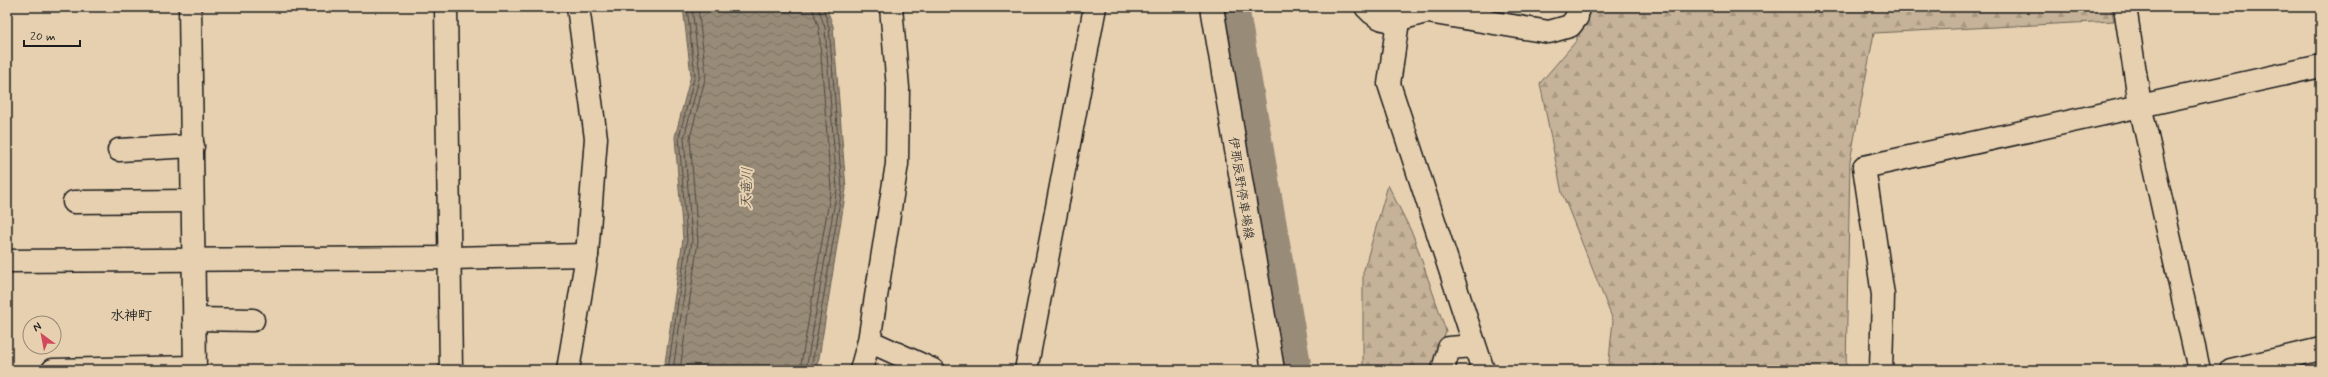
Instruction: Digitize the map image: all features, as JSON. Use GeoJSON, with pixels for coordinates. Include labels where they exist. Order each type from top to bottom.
{"type":"FeatureCollection","features":[{"type":"Feature","properties":{"kind":"street"},"geometry":{"type":"LineString","coordinates":[[53,370],[195,369],[190,7]]}},
{"type":"Feature","properties":{"kind":"street"},"geometry":{"type":"LineString","coordinates":[[446,7],[451,258],[451,370]]}},
{"type":"Feature","properties":{"kind":"street"},"geometry":{"type":"LineString","coordinates":[[568,370],[587,255],[596,138],[578,7]]}},
{"type":"Feature","properties":{"kind":"street"},"geometry":{"type":"LineString","coordinates":[[861,370],[869,341],[897,164],[898,88],[891,7]]}},
{"type":"Feature","properties":{"kind":"street"},"geometry":{"type":"LineString","coordinates":[[1026,370],[1095,7]]}},
{"type":"Feature","properties":{"kind":"street","name":"伊那辰野停車場線"},"geometry":{"type":"LineString","coordinates":[[1212,7],[1272,370]]}},
{"type":"Feature","properties":{"kind":"street"},"geometry":{"type":"LineString","coordinates":[[1366,7],[1372,15],[1382,21],[1393,14],[1416,14],[1428,12],[1549,32],[1570,26],[1577,17],[1577,7]]}},
{"type":"Feature","properties":{"kind":"street"},"geometry":{"type":"LineString","coordinates":[[2125,7],[2140,105],[2200,370]]}},
{"type":"Feature","properties":{"kind":"street"},"geometry":{"type":"LineString","coordinates":[[1393,14],[1388,84],[1483,370]]}},
{"type":"Feature","properties":{"kind":"street"},"geometry":{"type":"LineString","coordinates":[[1881,370],[1883,295],[1864,167],[2321,66]]}},
{"type":"Feature","properties":{"kind":"street"},"geometry":{"type":"LineString","coordinates":[[119,150],[193,146]]}},
{"type":"Feature","properties":{"kind":"street"},"geometry":{"type":"LineString","coordinates":[[74,202],[192,201]]}},
{"type":"Feature","properties":{"kind":"street"},"geometry":{"type":"LineString","coordinates":[[7,261],[451,258],[587,255]]}},
{"type":"Feature","properties":{"kind":"street"},"geometry":{"type":"LineString","coordinates":[[194,319],[253,320]]}},
{"type":"Feature","properties":{"kind":"street"},"geometry":{"type":"LineString","coordinates":[[869,341],[933,370]]}},
{"type":"Feature","properties":{"kind":"street"},"geometry":{"type":"LineString","coordinates":[[1443,370],[1450,348],[1474,346]]}},
{"type":"Feature","properties":{"kind":"street"},"geometry":{"type":"LineString","coordinates":[[2231,370],[2321,349]]}},
{"type":"Feature","properties":{"kind":"green space"},"geometry":{"type":"Polygon","coordinates":[[[1576,7],[2111,7],[2114,21],[1874,33],[1850,161],[1846,370],[1608,370],[1613,320],[1562,193],[1540,83],[1577,40],[1576,7]]]}},
{"type":"Feature","properties":{"kind":"green space"},"geometry":{"type":"Polygon","coordinates":[[[1388,185],[1413,235],[1446,331],[1433,370],[1363,370],[1363,273],[1388,185]]]}},
{"type":"Feature","properties":{"kind":"water","name":"天竜川"},"geometry":{"type":"Polygon","coordinates":[[[683,7],[826,7],[833,26],[846,189],[819,358],[815,370],[664,370],[683,239],[675,137],[691,75],[683,7]]]}},
{"type":"Feature","properties":{"kind":"waterway"},"geometry":{"type":"LineString","coordinates":[[1232,7],[1295,370]]}},
{"type":"Feature","properties":{"kind":"district","name":"水神町"},"geometry":{"type":"Point","coordinates":[131,315]}}]}
